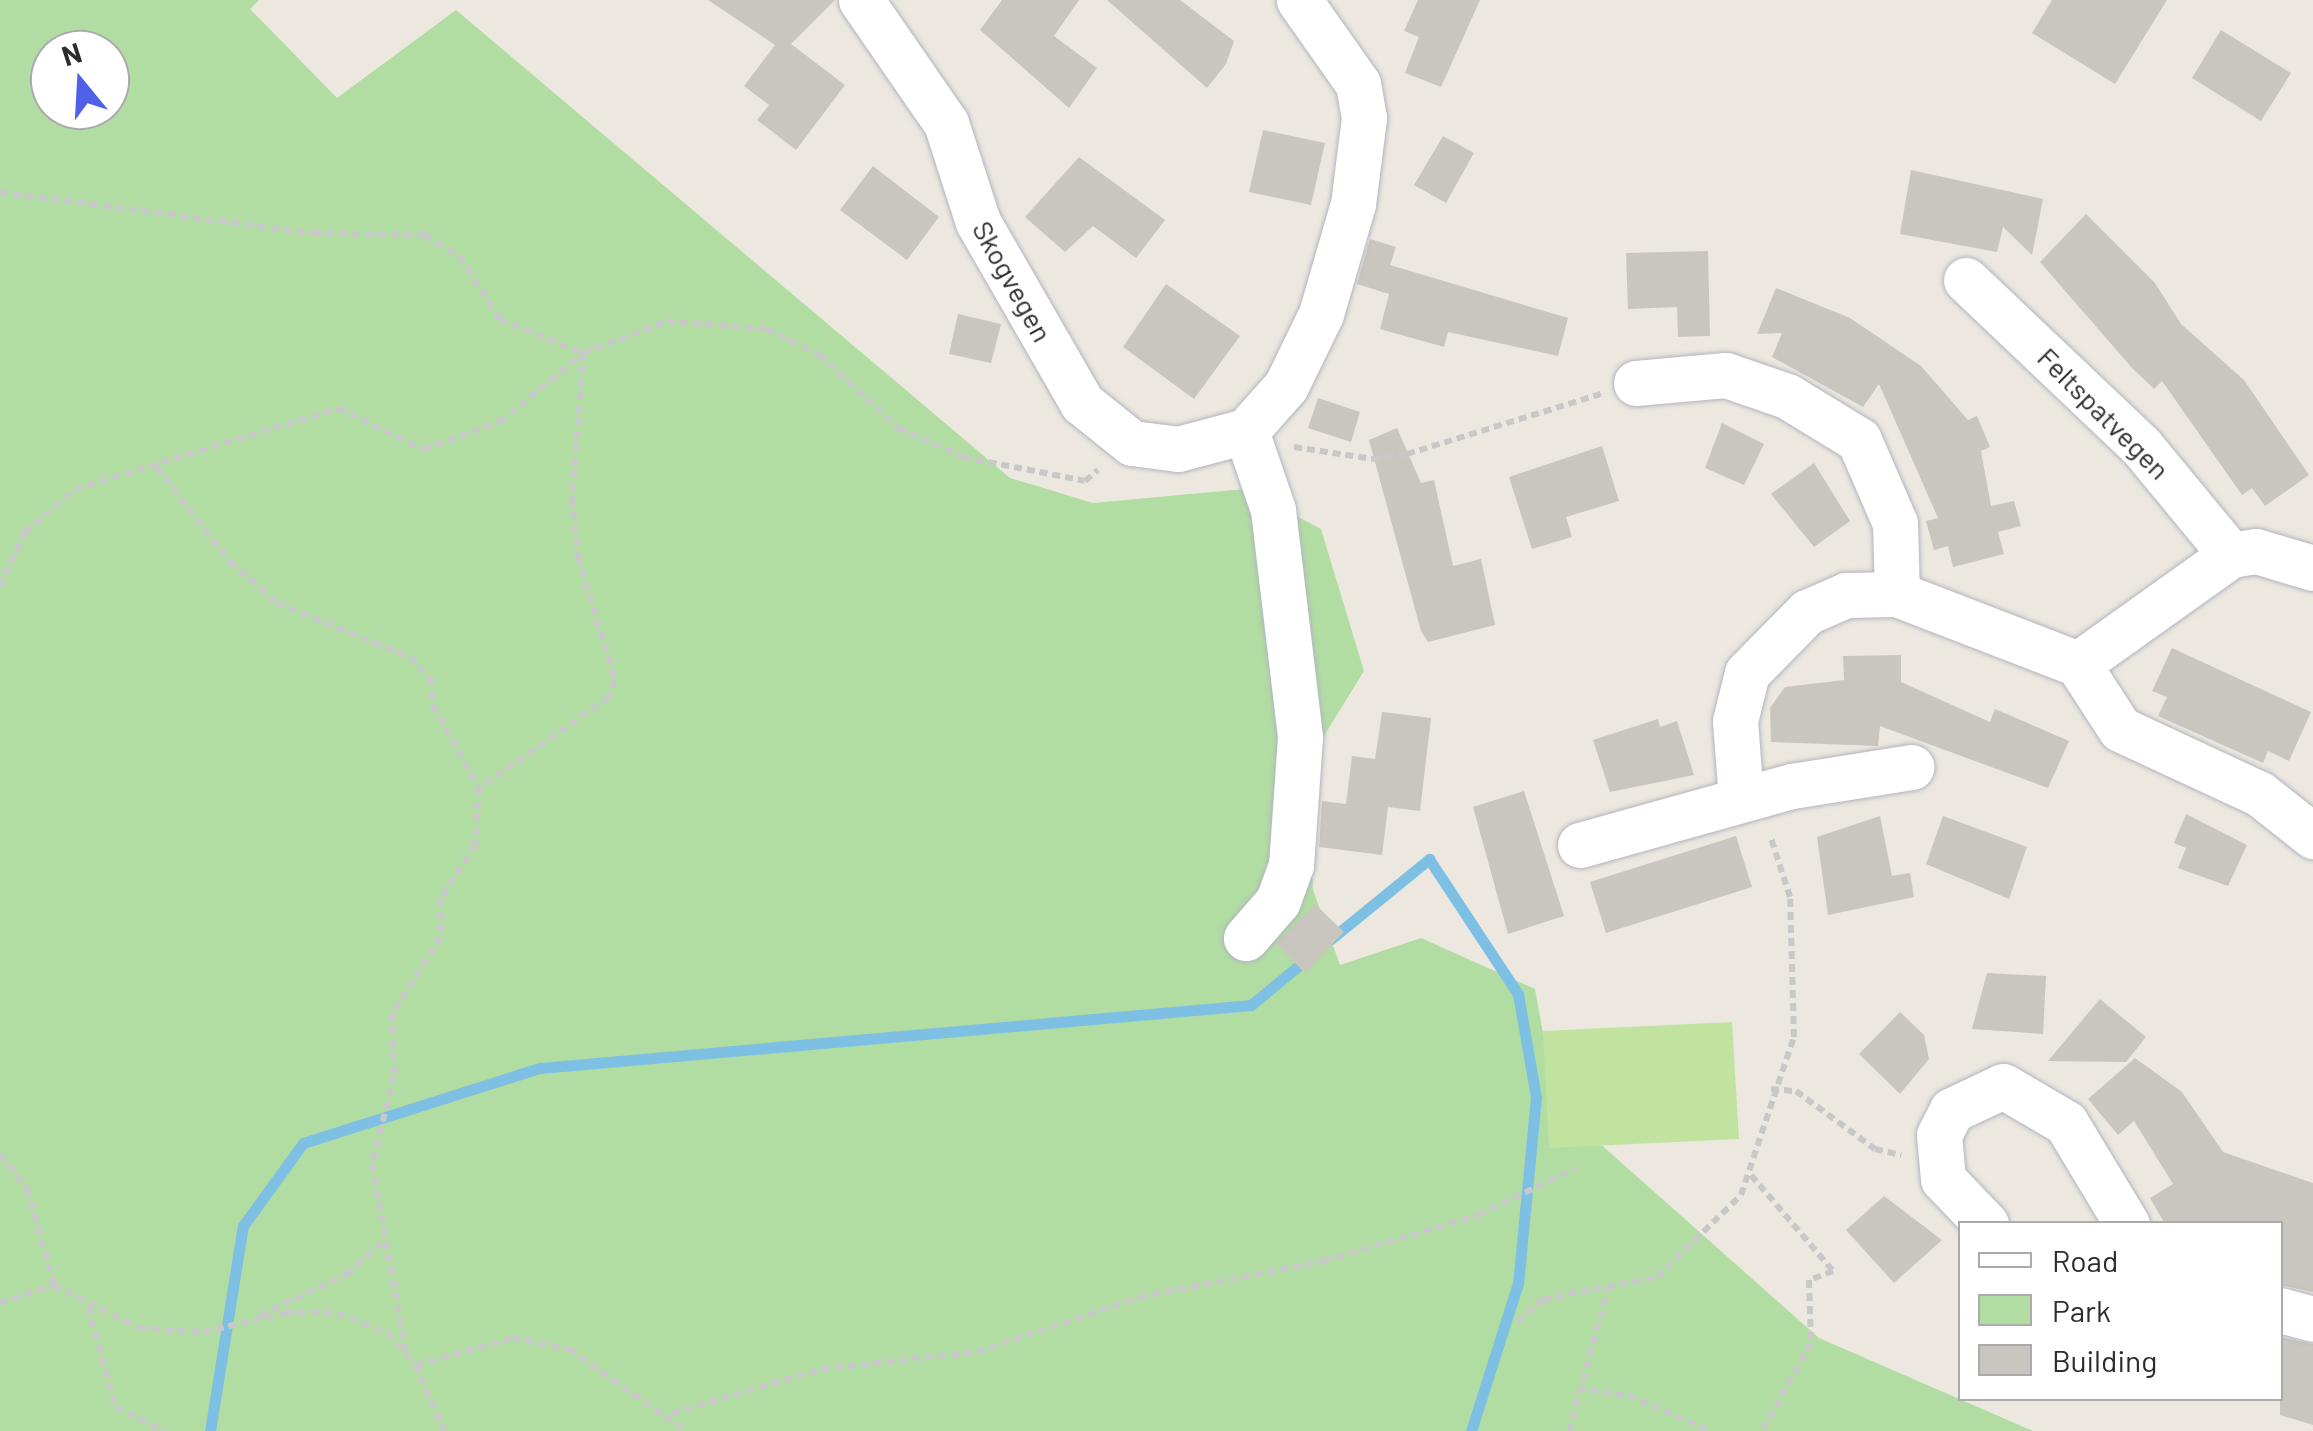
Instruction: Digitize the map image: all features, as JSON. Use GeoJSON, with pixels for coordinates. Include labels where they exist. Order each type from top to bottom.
{"type":"FeatureCollection","features":[{"type":"Feature","properties":{"kind":"street","name":"Skogvegen"},"geometry":{"type":"LineString","coordinates":[[862,0],[946,123],[978,222],[1082,403],[1132,443]]}},
{"type":"Feature","properties":{"kind":"street"},"geometry":{"type":"LineString","coordinates":[[1132,443],[1178,449],[1246,431],[1286,386],[1321,314],[1353,204],[1364,118],[1358,84],[1300,0]]}},
{"type":"Feature","properties":{"kind":"street","name":"Feltspatvegen"},"geometry":{"type":"LineString","coordinates":[[1966,280],[2141,446],[2231,555]]}},
{"type":"Feature","properties":{"kind":"street"},"geometry":{"type":"LineString","coordinates":[[1636,383],[1726,374],[1787,396],[1860,440],[1895,523],[1897,594]]}},
{"type":"Feature","properties":{"kind":"street"},"geometry":{"type":"LineString","coordinates":[[1246,431],[1273,510],[1300,737],[1291,865],[1278,901],[1246,938]]}},
{"type":"Feature","properties":{"kind":"street"},"geometry":{"type":"LineString","coordinates":[[2078,664],[2231,555],[2256,552],[2313,568]]}},
{"type":"Feature","properties":{"kind":"street"},"geometry":{"type":"LineString","coordinates":[[1741,799],[1735,721],[1748,672],[1808,612],[1846,595],[1897,594],[2078,664],[2120,729],[2260,794],[2313,836]]}},
{"type":"Feature","properties":{"kind":"street"},"geometry":{"type":"LineString","coordinates":[[1580,845],[1741,799],[1912,767]]}},
{"type":"Feature","properties":{"kind":"street"},"geometry":{"type":"LineString","coordinates":[[1982,1221],[1953,1196],[1936,1162],[1952,1110],[2003,1086],[2066,1123],[2125,1221]]}},
{"type":"Feature","properties":{"kind":"street"},"geometry":{"type":"LineString","coordinates":[[2283,1311],[2313,1319]]}},
{"type":"Feature","properties":{"kind":"path"},"geometry":{"type":"LineString","coordinates":[[0,192],[314,233],[425,235],[460,257],[500,319],[583,353]]}},
{"type":"Feature","properties":{"kind":"path"},"geometry":{"type":"LineString","coordinates":[[0,586],[25,532],[74,489],[157,467],[338,408],[422,450],[500,422],[583,353],[666,321],[766,330],[819,354],[898,428],[963,456],[1084,481],[1132,443]]}},
{"type":"Feature","properties":{"kind":"path"},"geometry":{"type":"LineString","coordinates":[[480,788],[609,697],[615,680],[578,557],[572,499],[583,353]]}},
{"type":"Feature","properties":{"kind":"path"},"geometry":{"type":"LineString","coordinates":[[1246,431],[1373,459],[1636,383]]}},
{"type":"Feature","properties":{"kind":"path"},"geometry":{"type":"LineString","coordinates":[[157,467],[230,562],[277,603],[410,657],[430,678],[433,706],[480,788],[475,846],[441,898],[441,937],[392,1013],[394,1076],[372,1164],[406,1353]]}},
{"type":"Feature","properties":{"kind":"path"},"geometry":{"type":"LineString","coordinates":[[1517,1322],[1543,1299],[1608,1290],[1657,1277],[1741,1195],[1750,1174],[1771,1089],[1794,1037],[1790,897],[1764,822],[1741,799]]}},
{"type":"Feature","properties":{"kind":"path"},"geometry":{"type":"LineString","coordinates":[[1771,1089],[1826,1107],[1875,1149],[1936,1162]]}},
{"type":"Feature","properties":{"kind":"path"},"geometry":{"type":"LineString","coordinates":[[0,1154],[28,1190],[54,1285],[88,1307],[139,1328],[203,1332],[250,1321],[338,1313],[388,1333],[406,1353],[416,1365],[444,1431]]}},
{"type":"Feature","properties":{"kind":"path"},"geometry":{"type":"LineString","coordinates":[[672,1414],[822,1369],[977,1352],[1140,1297],[1324,1260],[1478,1216],[1576,1168]]}},
{"type":"Feature","properties":{"kind":"path"},"geometry":{"type":"LineString","coordinates":[[1750,1174],[1833,1271],[1809,1280],[1811,1343],[1762,1431]]}},
{"type":"Feature","properties":{"kind":"path"},"geometry":{"type":"LineString","coordinates":[[250,1321],[348,1274],[386,1240]]}},
{"type":"Feature","properties":{"kind":"path"},"geometry":{"type":"LineString","coordinates":[[0,1303],[54,1285]]}},
{"type":"Feature","properties":{"kind":"path"},"geometry":{"type":"LineString","coordinates":[[1569,1431],[1577,1388],[1608,1290]]}},
{"type":"Feature","properties":{"kind":"path"},"geometry":{"type":"LineString","coordinates":[[88,1307],[116,1406],[164,1431]]}},
{"type":"Feature","properties":{"kind":"path"},"geometry":{"type":"LineString","coordinates":[[416,1365],[513,1338],[569,1349],[672,1414],[686,1431]]}},
{"type":"Feature","properties":{"kind":"path"},"geometry":{"type":"LineString","coordinates":[[1577,1388],[1628,1396],[1711,1431]]}},
{"type":"Feature","properties":{"kind":"green space"},"geometry":{"type":"Polygon","coordinates":[[[0,0],[259,0],[250,9],[337,98],[456,10],[1010,478],[1093,503],[1245,489],[1321,529],[1364,671],[1306,765],[1313,890],[1340,965],[1421,938],[1535,989],[1558,1116],[1598,1142],[1819,1338],[2033,1431],[0,1431],[0,0]]]}},
{"type":"Feature","properties":{"kind":"green space"},"geometry":{"type":"Polygon","coordinates":[[[1732,1022],[1739,1139],[1549,1148],[1543,1031],[1732,1022]]]}},
{"type":"Feature","properties":{"kind":"building"},"geometry":{"type":"Polygon","coordinates":[[[708,0],[835,0],[791,44],[845,85],[796,150],[757,120],[769,105],[744,86],[775,45],[708,0]]]}},
{"type":"Feature","properties":{"kind":"building"},"geometry":{"type":"Polygon","coordinates":[[[1002,0],[1079,0],[1054,36],[1097,68],[1069,108],[980,30],[1002,0]]]}},
{"type":"Feature","properties":{"kind":"building"},"geometry":{"type":"Polygon","coordinates":[[[1107,0],[1180,0],[1234,41],[1226,64],[1207,88],[1107,0]]]}},
{"type":"Feature","properties":{"kind":"building"},"geometry":{"type":"Polygon","coordinates":[[[1418,0],[1480,0],[1441,87],[1405,73],[1419,37],[1404,31],[1418,0]]]}},
{"type":"Feature","properties":{"kind":"building"},"geometry":{"type":"Polygon","coordinates":[[[2052,0],[2167,0],[2115,84],[2032,33],[2052,0]]]}},
{"type":"Feature","properties":{"kind":"building"},"geometry":{"type":"Polygon","coordinates":[[[2221,30],[2291,73],[2261,121],[2192,78],[2221,30]]]}},
{"type":"Feature","properties":{"kind":"building"},"geometry":{"type":"Polygon","coordinates":[[[1263,130],[1325,143],[1311,205],[1249,192],[1263,130]]]}},
{"type":"Feature","properties":{"kind":"building"},"geometry":{"type":"Polygon","coordinates":[[[1443,136],[1474,153],[1446,203],[1414,185],[1443,136]]]}},
{"type":"Feature","properties":{"kind":"building"},"geometry":{"type":"Polygon","coordinates":[[[1079,157],[1165,220],[1136,258],[1093,226],[1065,252],[1025,217],[1079,157]]]}},
{"type":"Feature","properties":{"kind":"building"},"geometry":{"type":"Polygon","coordinates":[[[873,166],[939,217],[907,260],[840,210],[873,166]]]}},
{"type":"Feature","properties":{"kind":"building"},"geometry":{"type":"Polygon","coordinates":[[[1911,170],[2043,199],[2032,255],[2003,227],[1997,252],[1900,234],[1911,170]]]}},
{"type":"Feature","properties":{"kind":"building"},"geometry":{"type":"Polygon","coordinates":[[[2086,214],[2155,283],[2181,324],[2244,380],[2309,475],[2265,506],[2252,488],[2242,495],[2162,381],[2154,389],[2132,368],[2040,262],[2086,214]]]}},
{"type":"Feature","properties":{"kind":"building"},"geometry":{"type":"Polygon","coordinates":[[[1370,239],[1396,247],[1390,265],[1568,318],[1558,356],[1448,332],[1444,347],[1380,329],[1389,294],[1357,284],[1370,239]]]}},
{"type":"Feature","properties":{"kind":"building"},"geometry":{"type":"Polygon","coordinates":[[[1708,251],[1710,336],[1678,337],[1677,307],[1628,309],[1626,253],[1708,251]]]}},
{"type":"Feature","properties":{"kind":"building"},"geometry":{"type":"Polygon","coordinates":[[[1166,284],[1240,336],[1194,399],[1123,347],[1166,284]]]}},
{"type":"Feature","properties":{"kind":"building"},"geometry":{"type":"Polygon","coordinates":[[[1776,288],[1850,318],[1921,366],[1968,420],[1977,416],[1990,447],[1981,451],[1991,506],[2014,501],[2021,526],[1998,532],[2004,554],[1953,567],[1948,546],[1934,550],[1926,521],[1938,518],[1879,384],[1863,407],[1772,357],[1782,333],[1757,334],[1776,288]]]}},
{"type":"Feature","properties":{"kind":"building"},"geometry":{"type":"Polygon","coordinates":[[[958,314],[1001,324],[991,363],[949,354],[958,314]]]}},
{"type":"Feature","properties":{"kind":"building"},"geometry":{"type":"Polygon","coordinates":[[[1318,398],[1360,412],[1351,442],[1308,428],[1318,398]]]}},
{"type":"Feature","properties":{"kind":"building"},"geometry":{"type":"Polygon","coordinates":[[[1722,423],[1764,444],[1744,485],[1705,468],[1722,423]]]}},
{"type":"Feature","properties":{"kind":"building"},"geometry":{"type":"Polygon","coordinates":[[[1397,428],[1421,483],[1434,480],[1453,566],[1481,559],[1495,625],[1428,642],[1421,631],[1369,440],[1397,428]]]}},
{"type":"Feature","properties":{"kind":"building"},"geometry":{"type":"Polygon","coordinates":[[[1602,446],[1619,501],[1566,517],[1572,537],[1532,549],[1509,477],[1602,446]]]}},
{"type":"Feature","properties":{"kind":"building"},"geometry":{"type":"Polygon","coordinates":[[[1814,463],[1850,521],[1814,547],[1771,494],[1814,463]]]}},
{"type":"Feature","properties":{"kind":"building"},"geometry":{"type":"Polygon","coordinates":[[[2172,648],[2311,712],[2289,761],[2268,751],[2263,763],[2158,716],[2167,697],[2152,691],[2172,648]]]}},
{"type":"Feature","properties":{"kind":"building"},"geometry":{"type":"Polygon","coordinates":[[[1901,655],[1901,682],[1990,722],[1995,709],[2069,741],[2048,788],[1880,726],[1878,746],[1771,742],[1770,708],[1785,687],[1844,680],[1843,656],[1901,655]]]}},
{"type":"Feature","properties":{"kind":"building"},"geometry":{"type":"Polygon","coordinates":[[[1382,712],[1431,718],[1420,811],[1388,807],[1382,855],[1319,847],[1322,801],[1346,804],[1352,756],[1375,759],[1382,712]]]}},
{"type":"Feature","properties":{"kind":"building"},"geometry":{"type":"Polygon","coordinates":[[[1658,719],[1660,727],[1677,721],[1694,775],[1610,792],[1593,740],[1658,719]]]}},
{"type":"Feature","properties":{"kind":"building"},"geometry":{"type":"Polygon","coordinates":[[[1524,791],[1564,916],[1508,934],[1473,807],[1524,791]]]}},
{"type":"Feature","properties":{"kind":"building"},"geometry":{"type":"Polygon","coordinates":[[[2186,814],[2247,845],[2228,886],[2178,868],[2186,848],[2174,843],[2186,814]]]}},
{"type":"Feature","properties":{"kind":"building"},"geometry":{"type":"Polygon","coordinates":[[[1880,816],[1892,876],[1910,873],[1914,897],[1828,915],[1817,837],[1880,816]]]}},
{"type":"Feature","properties":{"kind":"building"},"geometry":{"type":"Polygon","coordinates":[[[1943,816],[2027,847],[2009,899],[1926,864],[1943,816]]]}},
{"type":"Feature","properties":{"kind":"building"},"geometry":{"type":"Polygon","coordinates":[[[1736,836],[1752,887],[1606,933],[1590,882],[1736,836]]]}},
{"type":"Feature","properties":{"kind":"building"},"geometry":{"type":"Polygon","coordinates":[[[1315,904],[1344,932],[1305,973],[1276,944],[1315,904]]]}},
{"type":"Feature","properties":{"kind":"building"},"geometry":{"type":"Polygon","coordinates":[[[1987,973],[2046,976],[2043,1034],[1972,1029],[1987,973]]]}},
{"type":"Feature","properties":{"kind":"building"},"geometry":{"type":"Polygon","coordinates":[[[2100,999],[2146,1037],[2126,1062],[2048,1061],[2100,999]]]}},
{"type":"Feature","properties":{"kind":"building"},"geometry":{"type":"Polygon","coordinates":[[[1900,1012],[1924,1035],[1929,1059],[1900,1094],[1859,1054],[1900,1012]]]}},
{"type":"Feature","properties":{"kind":"building"},"geometry":{"type":"Polygon","coordinates":[[[2135,1058],[2182,1092],[2223,1152],[2313,1183],[2313,1292],[2283,1286],[2283,1221],[2163,1221],[2150,1198],[2173,1184],[2134,1121],[2118,1135],[2088,1099],[2135,1058]]]}},
{"type":"Feature","properties":{"kind":"building"},"geometry":{"type":"Polygon","coordinates":[[[1884,1196],[1942,1240],[1894,1283],[1846,1230],[1884,1196]]]}},
{"type":"Feature","properties":{"kind":"building"},"geometry":{"type":"Polygon","coordinates":[[[2283,1338],[2313,1344],[2313,1425],[2280,1415],[2283,1338]]]}},
{"type":"Feature","properties":{"kind":"waterway"},"geometry":{"type":"LineString","coordinates":[[1331,939],[1429,859],[1518,994],[1536,1097],[1518,1283],[1471,1431]]}},
{"type":"Feature","properties":{"kind":"waterway"},"geometry":{"type":"LineString","coordinates":[[210,1431],[243,1226],[303,1143],[540,1068],[1251,1005],[1309,957]]}}]}
